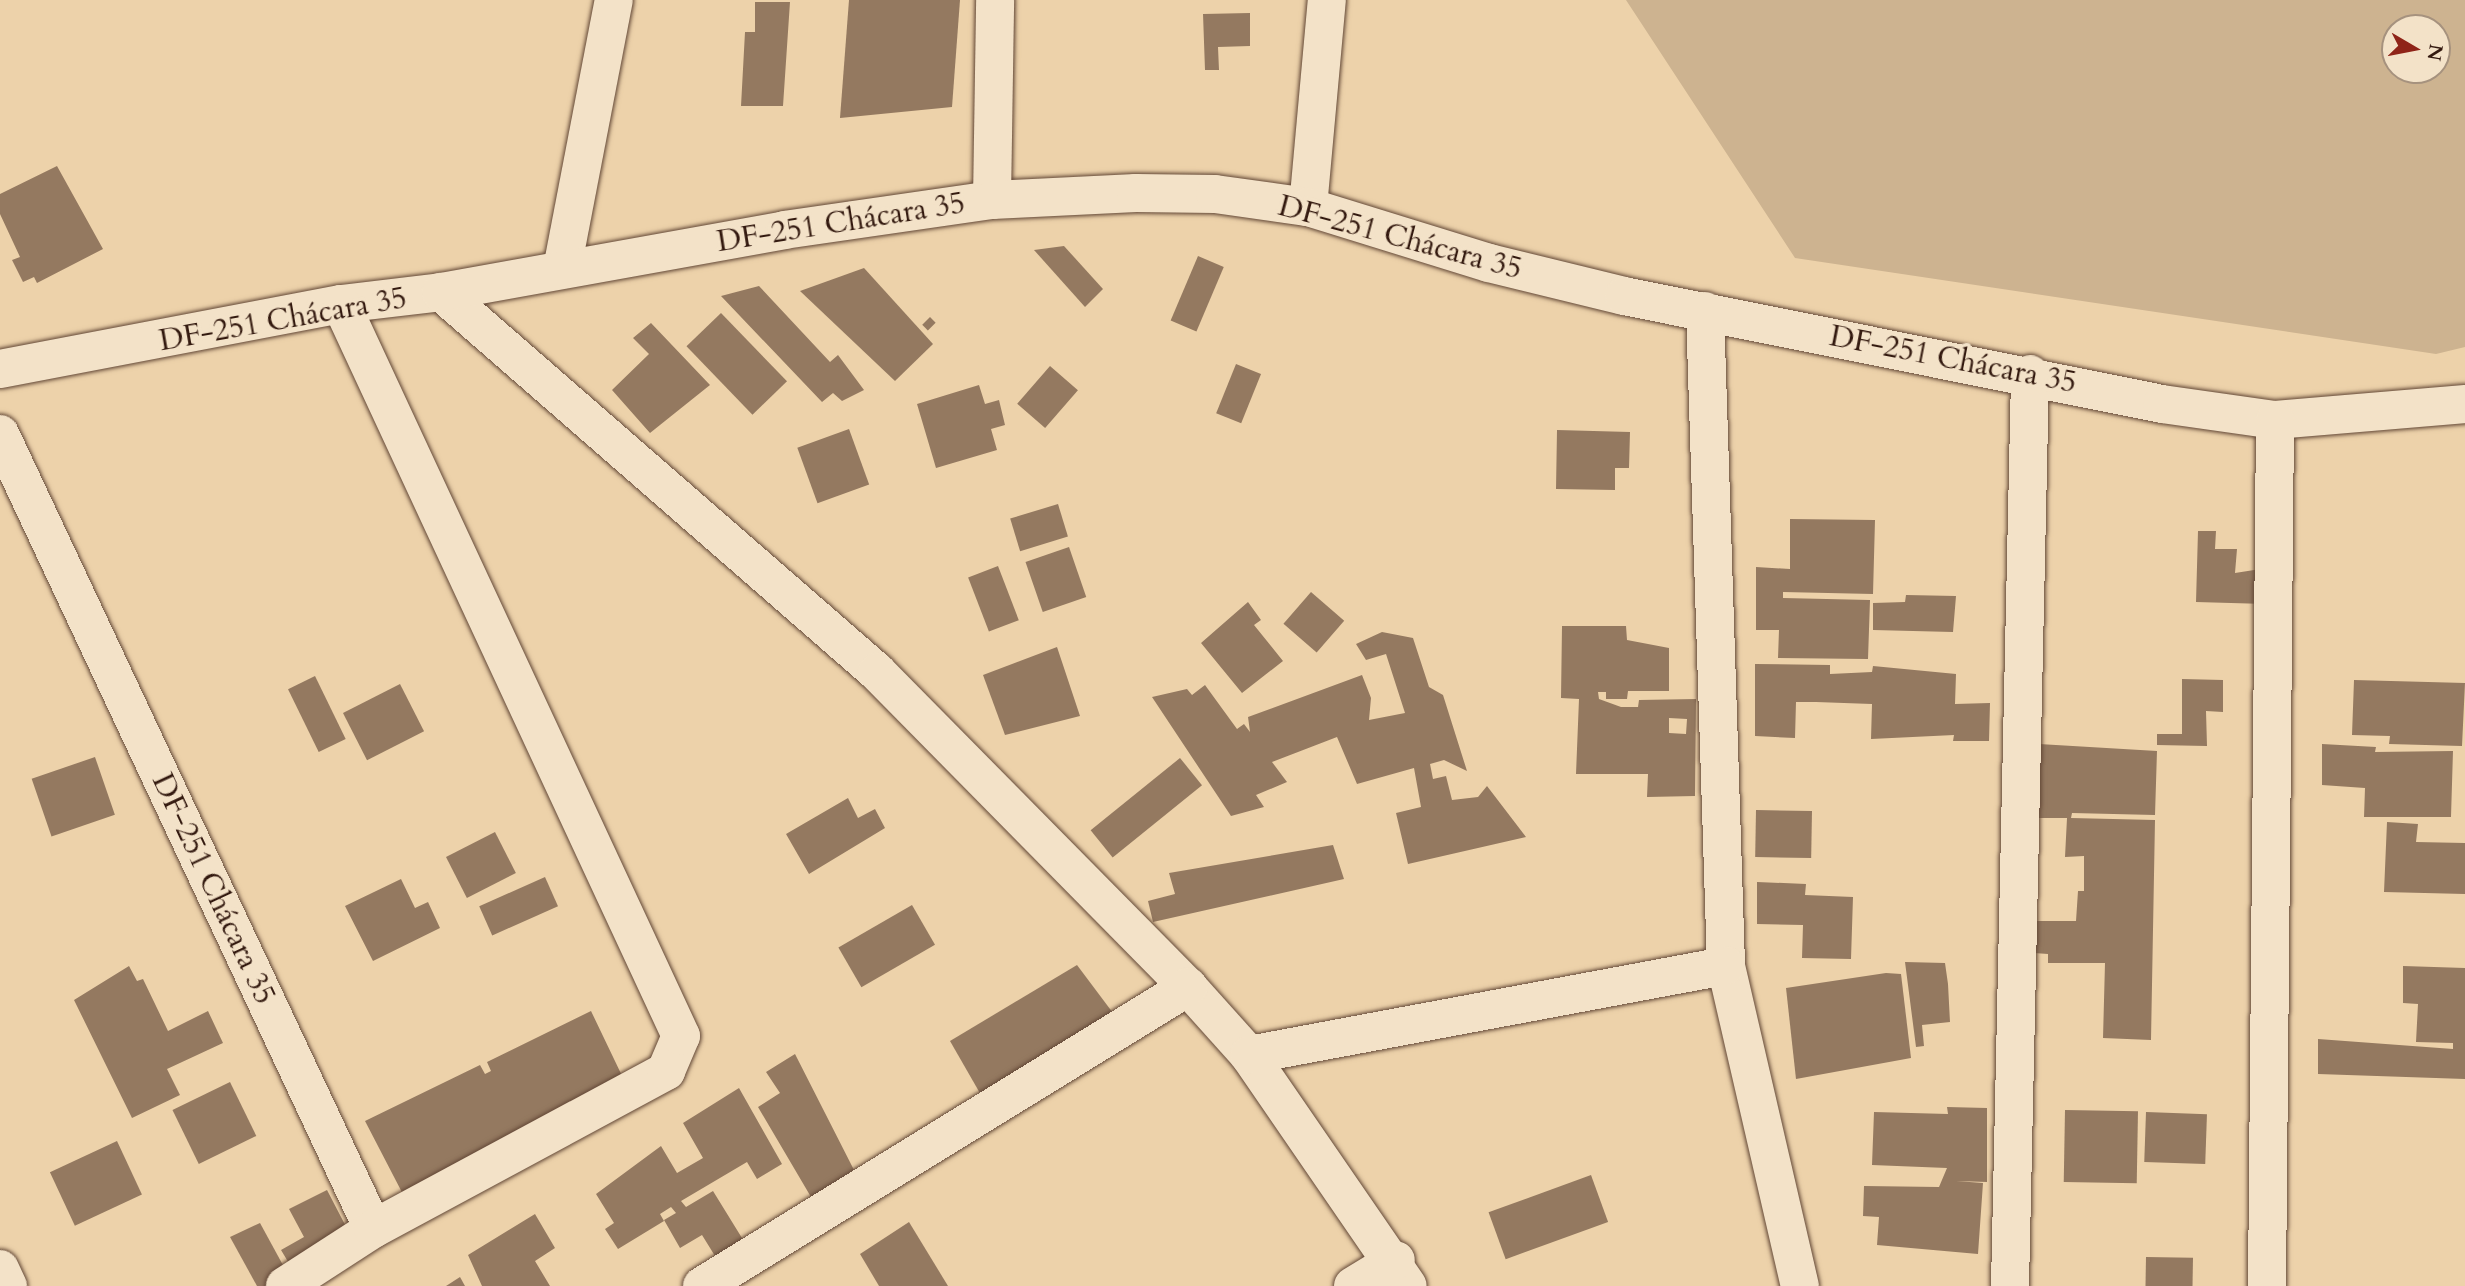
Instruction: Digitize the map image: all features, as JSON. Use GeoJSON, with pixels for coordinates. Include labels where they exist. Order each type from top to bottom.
{"type":"FeatureCollection","features":[{"type":"Feature","properties":{"kind":"street"},"geometry":{"type":"LineString","coordinates":[[562,269],[614,0]]}},
{"type":"Feature","properties":{"kind":"street"},"geometry":{"type":"LineString","coordinates":[[992,200],[995,0]]}},
{"type":"Feature","properties":{"kind":"street"},"geometry":{"type":"LineString","coordinates":[[1308,206],[1327,0]]}},
{"type":"Feature","properties":{"kind":"street","name":"DF-251 Chácara 35"},"geometry":{"type":"LineString","coordinates":[[0,369],[341,304],[440,292],[562,269],[992,200],[1215,194],[1308,206],[1489,263],[1705,311],[2029,374],[2162,404],[2275,420],[2465,404]]}},
{"type":"Feature","properties":{"kind":"street"},"geometry":{"type":"LineString","coordinates":[[440,292],[877,672],[1188,987],[1250,1055],[1402,1273],[1353,1286]]}},
{"type":"Feature","properties":{"kind":"street"},"geometry":{"type":"LineString","coordinates":[[285,1286],[373,1229],[666,1071],[681,1037],[341,304]]}},
{"type":"Feature","properties":{"kind":"street"},"geometry":{"type":"LineString","coordinates":[[1705,311],[1726,966],[1800,1286]]}},
{"type":"Feature","properties":{"kind":"street"},"geometry":{"type":"LineString","coordinates":[[2010,1286],[2029,374]]}},
{"type":"Feature","properties":{"kind":"street"},"geometry":{"type":"LineString","coordinates":[[2267,1286],[2275,420]]}},
{"type":"Feature","properties":{"kind":"street","name":"DF-251 Chácara 35"},"geometry":{"type":"LineString","coordinates":[[0,434],[373,1229]]}},
{"type":"Feature","properties":{"kind":"street"},"geometry":{"type":"LineString","coordinates":[[1250,1055],[1726,966]]}},
{"type":"Feature","properties":{"kind":"street"},"geometry":{"type":"LineString","coordinates":[[702,1286],[1188,987]]}},
{"type":"Feature","properties":{"kind":"street"},"geometry":{"type":"LineString","coordinates":[[0,1269],[8,1286]]}},
{"type":"Feature","properties":{"kind":"shaded area"},"geometry":{"type":"Polygon","coordinates":[[[1626,0],[2465,0],[2465,347],[2436,354],[1795,258],[1626,0]]]}},
{"type":"Feature","properties":{"kind":"building"},"geometry":{"type":"Polygon","coordinates":[[[849,0],[960,0],[952,107],[840,118],[849,0]]]}},
{"type":"Feature","properties":{"kind":"building"},"geometry":{"type":"Polygon","coordinates":[[[755,2],[790,2],[783,106],[741,106],[745,32],[755,32],[755,2]]]}},
{"type":"Feature","properties":{"kind":"building"},"geometry":{"type":"Polygon","coordinates":[[[1250,13],[1250,46],[1218,47],[1219,70],[1205,70],[1203,14],[1250,13]]]}},
{"type":"Feature","properties":{"kind":"building"},"geometry":{"type":"Polygon","coordinates":[[[57,166],[103,249],[37,283],[34,277],[23,282],[12,260],[20,257],[0,214],[0,194],[57,166]]]}},
{"type":"Feature","properties":{"kind":"building"},"geometry":{"type":"Polygon","coordinates":[[[1064,246],[1103,289],[1085,307],[1034,250],[1064,246]]]}},
{"type":"Feature","properties":{"kind":"building"},"geometry":{"type":"Polygon","coordinates":[[[1198,256],[1224,267],[1196,331],[1171,320],[1198,256]]]}},
{"type":"Feature","properties":{"kind":"building"},"geometry":{"type":"Polygon","coordinates":[[[864,268],[933,344],[895,381],[800,291],[864,268]]]}},
{"type":"Feature","properties":{"kind":"building"},"geometry":{"type":"Polygon","coordinates":[[[759,286],[830,362],[838,355],[864,390],[842,401],[833,393],[822,402],[721,296],[759,286]]]}},
{"type":"Feature","properties":{"kind":"building"},"geometry":{"type":"Polygon","coordinates":[[[721,313],[787,381],[752,415],[686,346],[721,313]]]}},
{"type":"Feature","properties":{"kind":"building"},"geometry":{"type":"Polygon","coordinates":[[[930,317],[936,323],[928,330],[922,325],[930,317]]]}},
{"type":"Feature","properties":{"kind":"building"},"geometry":{"type":"Polygon","coordinates":[[[651,323],[710,385],[650,433],[612,390],[649,354],[633,338],[651,323]]]}},
{"type":"Feature","properties":{"kind":"building"},"geometry":{"type":"Polygon","coordinates":[[[1236,364],[1261,374],[1241,423],[1216,413],[1236,364]]]}},
{"type":"Feature","properties":{"kind":"building"},"geometry":{"type":"Polygon","coordinates":[[[1050,366],[1078,390],[1045,428],[1017,404],[1050,366]]]}},
{"type":"Feature","properties":{"kind":"building"},"geometry":{"type":"Polygon","coordinates":[[[979,385],[985,404],[999,400],[1005,425],[991,429],[997,450],[936,468],[917,404],[979,385]]]}},
{"type":"Feature","properties":{"kind":"building"},"geometry":{"type":"Polygon","coordinates":[[[849,429],[869,484],[817,503],[797,448],[849,429]]]}},
{"type":"Feature","properties":{"kind":"building"},"geometry":{"type":"Polygon","coordinates":[[[1557,430],[1630,432],[1629,468],[1615,468],[1615,490],[1556,489],[1557,430]]]}},
{"type":"Feature","properties":{"kind":"building"},"geometry":{"type":"Polygon","coordinates":[[[1058,504],[1068,537],[1020,551],[1010,519],[1058,504]]]}},
{"type":"Feature","properties":{"kind":"building"},"geometry":{"type":"Polygon","coordinates":[[[1790,519],[1875,520],[1873,594],[1783,592],[1783,598],[1870,600],[1868,659],[1778,658],[1779,630],[1756,630],[1756,567],[1790,569],[1790,519]]]}},
{"type":"Feature","properties":{"kind":"building"},"geometry":{"type":"Polygon","coordinates":[[[2198,531],[2216,531],[2215,549],[2237,549],[2235,573],[2267,568],[2266,604],[2196,602],[2198,531]]]}},
{"type":"Feature","properties":{"kind":"building"},"geometry":{"type":"Polygon","coordinates":[[[1069,547],[1086,597],[1043,612],[1026,562],[1069,547]]]}},
{"type":"Feature","properties":{"kind":"building"},"geometry":{"type":"Polygon","coordinates":[[[998,566],[1019,620],[989,632],[968,577],[998,566]]]}},
{"type":"Feature","properties":{"kind":"building"},"geometry":{"type":"Polygon","coordinates":[[[1311,592],[1344,621],[1317,653],[1283,624],[1311,592]]]}},
{"type":"Feature","properties":{"kind":"building"},"geometry":{"type":"Polygon","coordinates":[[[1906,595],[1956,596],[1953,632],[1873,630],[1873,603],[1905,602],[1906,595]]]}},
{"type":"Feature","properties":{"kind":"building"},"geometry":{"type":"Polygon","coordinates":[[[1248,602],[1261,620],[1254,625],[1283,661],[1242,693],[1201,643],[1248,602]]]}},
{"type":"Feature","properties":{"kind":"building"},"geometry":{"type":"Polygon","coordinates":[[[1562,626],[1626,626],[1627,640],[1669,648],[1669,691],[1628,691],[1627,699],[1606,699],[1606,692],[1598,692],[1599,699],[1621,707],[1638,707],[1639,700],[1696,699],[1695,796],[1647,797],[1648,774],[1576,774],[1579,699],[1561,698],[1562,626]],[[1669,718],[1669,733],[1686,734],[1687,719],[1669,718]]]}},
{"type":"Feature","properties":{"kind":"building"},"geometry":{"type":"Polygon","coordinates":[[[1382,632],[1413,638],[1429,687],[1443,695],[1467,771],[1444,760],[1430,764],[1433,779],[1446,776],[1452,800],[1478,797],[1487,786],[1526,837],[1408,864],[1396,813],[1421,807],[1414,768],[1357,784],[1337,737],[1272,762],[1287,782],[1256,795],[1264,807],[1231,816],[1152,697],[1187,689],[1192,695],[1205,685],[1237,729],[1244,724],[1250,732],[1248,717],[1362,675],[1371,698],[1369,720],[1405,713],[1386,654],[1366,660],[1356,644],[1382,632]]]}},
{"type":"Feature","properties":{"kind":"building"},"geometry":{"type":"Polygon","coordinates":[[[1057,647],[1080,716],[1005,735],[983,675],[1057,647]]]}},
{"type":"Feature","properties":{"kind":"building"},"geometry":{"type":"Polygon","coordinates":[[[1755,664],[1830,665],[1830,674],[1872,672],[1873,666],[1956,674],[1955,704],[1990,703],[1989,741],[1953,741],[1954,735],[1871,739],[1872,704],[1816,702],[1796,702],[1795,738],[1755,736],[1755,664]]]}},
{"type":"Feature","properties":{"kind":"building"},"geometry":{"type":"Polygon","coordinates":[[[315,676],[346,739],[319,752],[288,689],[315,676]]]}},
{"type":"Feature","properties":{"kind":"building"},"geometry":{"type":"Polygon","coordinates":[[[2182,679],[2223,680],[2223,712],[2206,711],[2207,746],[2157,745],[2157,734],[2182,734],[2182,679]]]}},
{"type":"Feature","properties":{"kind":"building"},"geometry":{"type":"Polygon","coordinates":[[[2354,680],[2465,683],[2462,746],[2389,744],[2390,736],[2352,735],[2354,680]]]}},
{"type":"Feature","properties":{"kind":"building"},"geometry":{"type":"Polygon","coordinates":[[[400,684],[424,731],[367,760],[343,713],[400,684]]]}},
{"type":"Feature","properties":{"kind":"building"},"geometry":{"type":"Polygon","coordinates":[[[2039,744],[2157,751],[2155,815],[2072,813],[2071,818],[2155,820],[2151,1040],[2103,1038],[2105,963],[2048,963],[2048,954],[2034,953],[2035,921],[2076,921],[2078,891],[2084,891],[2084,856],[2065,857],[2067,818],[2036,818],[2039,744]]]}},
{"type":"Feature","properties":{"kind":"building"},"geometry":{"type":"Polygon","coordinates":[[[2322,744],[2376,747],[2375,752],[2453,751],[2451,817],[2364,817],[2365,788],[2322,785],[2322,744]]]}},
{"type":"Feature","properties":{"kind":"building"},"geometry":{"type":"Polygon","coordinates":[[[95,757],[115,815],[52,836],[32,779],[95,757]]]}},
{"type":"Feature","properties":{"kind":"building"},"geometry":{"type":"Polygon","coordinates":[[[1180,758],[1202,785],[1113,858],[1091,830],[1180,758]]]}},
{"type":"Feature","properties":{"kind":"building"},"geometry":{"type":"Polygon","coordinates":[[[848,798],[858,818],[875,809],[885,828],[809,874],[786,834],[848,798]]]}},
{"type":"Feature","properties":{"kind":"building"},"geometry":{"type":"Polygon","coordinates":[[[1756,810],[1812,811],[1811,858],[1755,857],[1756,810]]]}},
{"type":"Feature","properties":{"kind":"building"},"geometry":{"type":"Polygon","coordinates":[[[2387,822],[2418,824],[2416,842],[2465,843],[2465,894],[2384,892],[2387,822]]]}},
{"type":"Feature","properties":{"kind":"building"},"geometry":{"type":"Polygon","coordinates":[[[495,832],[516,873],[467,898],[446,857],[495,832]]]}},
{"type":"Feature","properties":{"kind":"building"},"geometry":{"type":"Polygon","coordinates":[[[1333,845],[1344,879],[1153,922],[1148,901],[1175,894],[1169,873],[1333,845]]]}},
{"type":"Feature","properties":{"kind":"building"},"geometry":{"type":"Polygon","coordinates":[[[545,877],[558,906],[492,936],[479,906],[545,877]]]}},
{"type":"Feature","properties":{"kind":"building"},"geometry":{"type":"Polygon","coordinates":[[[401,879],[415,908],[428,902],[440,928],[373,961],[345,906],[401,879]]]}},
{"type":"Feature","properties":{"kind":"building"},"geometry":{"type":"Polygon","coordinates":[[[1757,882],[1806,884],[1805,895],[1853,897],[1851,959],[1802,958],[1803,925],[1757,924],[1757,882]]]}},
{"type":"Feature","properties":{"kind":"building"},"geometry":{"type":"Polygon","coordinates":[[[912,905],[935,945],[861,987],[838,948],[912,905]]]}},
{"type":"Feature","properties":{"kind":"building"},"geometry":{"type":"Polygon","coordinates":[[[1905,962],[1945,963],[1950,1022],[1922,1025],[1924,1046],[1916,1047],[1905,962]]]}},
{"type":"Feature","properties":{"kind":"building"},"geometry":{"type":"Polygon","coordinates":[[[1077,965],[1119,1021],[981,1095],[950,1041],[1077,965]]]}},
{"type":"Feature","properties":{"kind":"building"},"geometry":{"type":"Polygon","coordinates":[[[129,966],[137,981],[143,979],[168,1031],[208,1011],[223,1043],[167,1069],[180,1095],[132,1118],[74,1000],[129,966]]]}},
{"type":"Feature","properties":{"kind":"building"},"geometry":{"type":"Polygon","coordinates":[[[2403,966],[2465,968],[2465,1079],[2318,1074],[2318,1039],[2453,1049],[2453,1043],[2416,1042],[2418,1004],[2403,1003],[2403,966]]]}},
{"type":"Feature","properties":{"kind":"building"},"geometry":{"type":"Polygon","coordinates":[[[1886,973],[1901,974],[1911,1058],[1796,1079],[1786,988],[1886,973]]]}},
{"type":"Feature","properties":{"kind":"building"},"geometry":{"type":"Polygon","coordinates":[[[591,1011],[625,1082],[407,1202],[365,1121],[480,1065],[485,1074],[491,1071],[487,1062],[591,1011]]]}},
{"type":"Feature","properties":{"kind":"building"},"geometry":{"type":"Polygon","coordinates":[[[795,1054],[854,1170],[811,1197],[758,1107],[780,1093],[766,1072],[795,1054]]]}},
{"type":"Feature","properties":{"kind":"building"},"geometry":{"type":"Polygon","coordinates":[[[230,1082],[256,1136],[199,1164],[172,1110],[230,1082]]]}},
{"type":"Feature","properties":{"kind":"building"},"geometry":{"type":"Polygon","coordinates":[[[739,1088],[782,1164],[757,1179],[747,1162],[681,1201],[686,1207],[713,1191],[750,1251],[715,1256],[702,1235],[680,1248],[664,1220],[676,1213],[671,1207],[660,1214],[664,1221],[618,1249],[605,1229],[614,1223],[596,1194],[661,1146],[677,1173],[703,1158],[683,1123],[739,1088]]]}},
{"type":"Feature","properties":{"kind":"building"},"geometry":{"type":"Polygon","coordinates":[[[1947,1107],[1987,1108],[1987,1182],[1956,1181],[1983,1183],[1978,1254],[1877,1245],[1879,1217],[1863,1216],[1864,1186],[1939,1187],[1947,1168],[1872,1165],[1874,1112],[1948,1114],[1947,1107]]]}},
{"type":"Feature","properties":{"kind":"building"},"geometry":{"type":"Polygon","coordinates":[[[2065,1110],[2138,1111],[2137,1183],[2064,1182],[2065,1110]]]}},
{"type":"Feature","properties":{"kind":"building"},"geometry":{"type":"Polygon","coordinates":[[[2146,1112],[2207,1114],[2205,1164],[2144,1162],[2146,1112]]]}},
{"type":"Feature","properties":{"kind":"building"},"geometry":{"type":"Polygon","coordinates":[[[117,1141],[142,1194],[75,1226],[50,1172],[117,1141]]]}},
{"type":"Feature","properties":{"kind":"building"},"geometry":{"type":"Polygon","coordinates":[[[1591,1175],[1608,1222],[1506,1259],[1489,1212],[1591,1175]]]}},
{"type":"Feature","properties":{"kind":"building"},"geometry":{"type":"Polygon","coordinates":[[[327,1190],[354,1242],[290,1265],[281,1250],[304,1237],[289,1209],[327,1190]]]}},
{"type":"Feature","properties":{"kind":"building"},"geometry":{"type":"Polygon","coordinates":[[[535,1214],[555,1248],[535,1261],[550,1286],[482,1286],[468,1255],[535,1214]]]}},
{"type":"Feature","properties":{"kind":"building"},"geometry":{"type":"Polygon","coordinates":[[[909,1222],[948,1286],[879,1286],[860,1254],[909,1222]]]}},
{"type":"Feature","properties":{"kind":"building"},"geometry":{"type":"Polygon","coordinates":[[[260,1223],[290,1278],[276,1286],[257,1286],[230,1237],[260,1223]]]}},
{"type":"Feature","properties":{"kind":"building"},"geometry":{"type":"Polygon","coordinates":[[[2146,1257],[2193,1258],[2193,1286],[2145,1286],[2146,1257]]]}},
{"type":"Feature","properties":{"kind":"building"},"geometry":{"type":"Polygon","coordinates":[[[460,1277],[465,1286],[446,1286],[460,1277]]]}}]}
